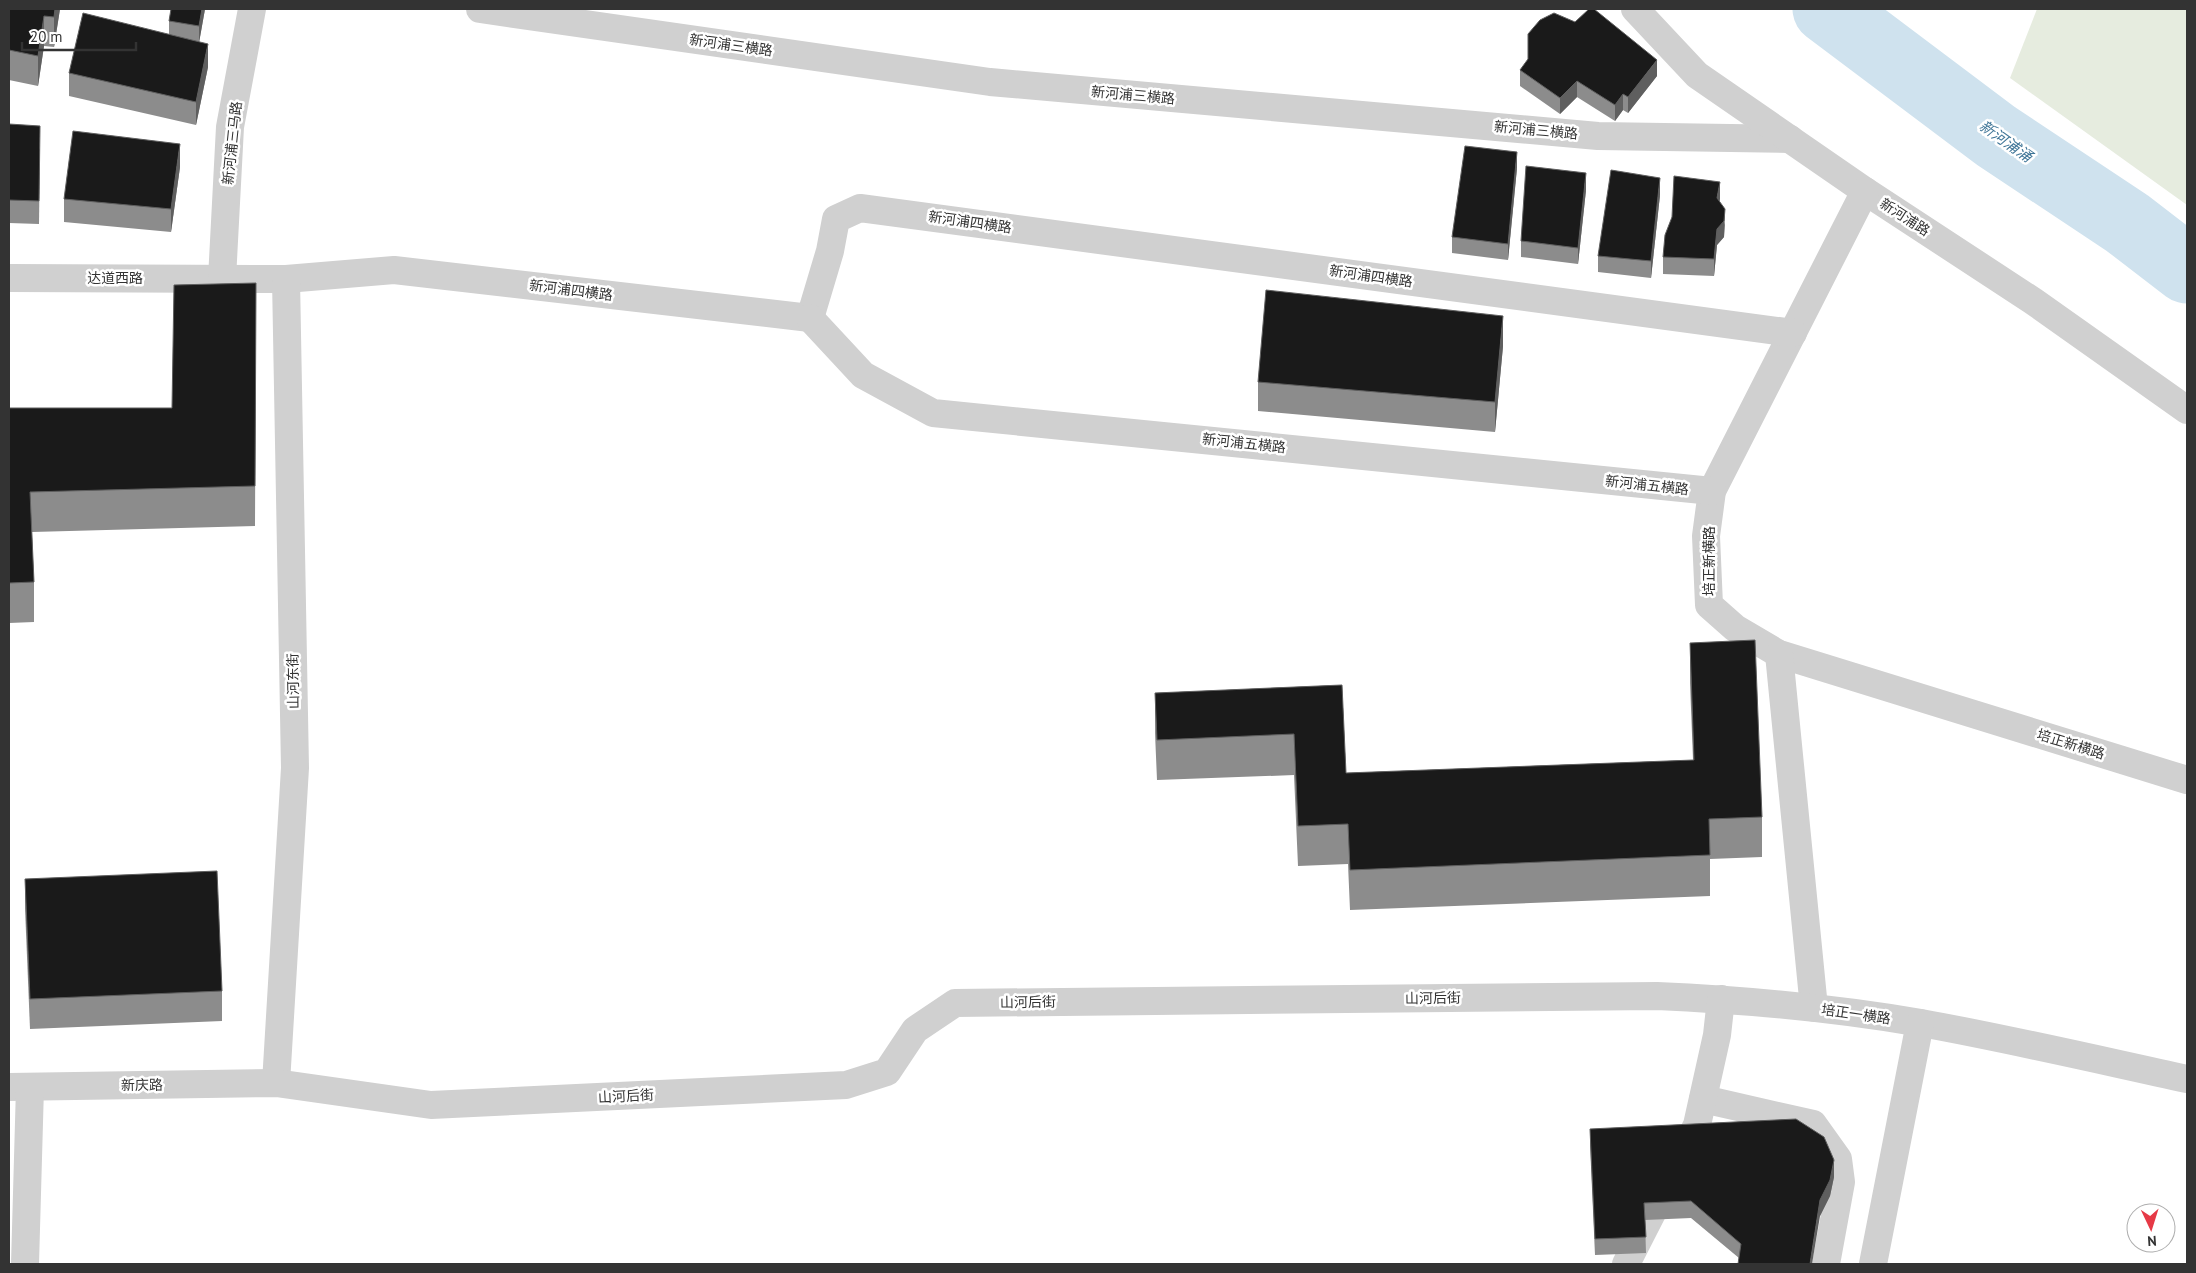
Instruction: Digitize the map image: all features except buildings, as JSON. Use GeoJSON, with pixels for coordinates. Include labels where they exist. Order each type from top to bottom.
{"type":"FeatureCollection","features":[{"type":"Feature","properties":{"kind":"street","name":"新河浦三马路"},"geometry":{"type":"LineString","coordinates":[[222,279],[230,127],[252,9]]}},
{"type":"Feature","properties":{"kind":"street","name":"新河浦三横路"},"geometry":{"type":"LineString","coordinates":[[480,9],[990,82],[1598,136],[1790,139]]}},
{"type":"Feature","properties":{"kind":"street","name":"新河浦路"},"geometry":{"type":"LineString","coordinates":[[1635,9],[1696,75],[1865,191],[2033,301],[2187,410]]}},
{"type":"Feature","properties":{"kind":"street","name":"培正新横路"},"geometry":{"type":"LineString","coordinates":[[1865,191],[1712,491],[1706,536],[1709,606],[1735,628],[1779,654],[2187,780]]}},
{"type":"Feature","properties":{"kind":"street","name":"新河浦四横路"},"geometry":{"type":"LineString","coordinates":[[222,279],[286,278],[394,270],[810,318],[830,251],[836,218],[860,208],[1793,333]]}},
{"type":"Feature","properties":{"kind":"street","name":"达道西路"},"geometry":{"type":"LineString","coordinates":[[9,278],[222,279]]}},
{"type":"Feature","properties":{"kind":"street","name":"山河东街"},"geometry":{"type":"LineString","coordinates":[[276,1083],[294,768],[286,278]]}},
{"type":"Feature","properties":{"kind":"street","name":"新河浦五横路"},"geometry":{"type":"LineString","coordinates":[[810,318],[863,375],[932,413],[1712,491]]}},
{"type":"Feature","properties":{"kind":"street","name":"培正一横路"},"geometry":{"type":"LineString","coordinates":[[1779,654],[1814,1008],[1920,1023],[2187,1079]]}},
{"type":"Feature","properties":{"kind":"street","name":"山河后街"},"geometry":{"type":"LineString","coordinates":[[276,1083],[431,1106],[846,1085],[887,1072],[915,1030],[955,1003],[1647,996],[1721,999],[1814,1008]]}},
{"type":"Feature","properties":{"kind":"street"},"geometry":{"type":"LineString","coordinates":[[1626,1264],[1697,1125],[1717,1035],[1721,999]]}},
{"type":"Feature","properties":{"kind":"street"},"geometry":{"type":"LineString","coordinates":[[1873,1264],[1920,1023]]}},
{"type":"Feature","properties":{"kind":"street","name":"新庆路"},"geometry":{"type":"LineString","coordinates":[[19,1087],[276,1083]]}},
{"type":"Feature","properties":{"kind":"street"},"geometry":{"type":"LineString","coordinates":[[19,1087],[25,1264]]}},
{"type":"Feature","properties":{"kind":"street"},"geometry":{"type":"LineString","coordinates":[[1703,1100],[1813,1124],[1838,1159],[1841,1182],[1826,1264]]}},
{"type":"Feature","properties":{"kind":"shaded area"},"geometry":{"type":"Polygon","coordinates":[[[2037,9],[2187,9],[2187,205],[2010,78],[2037,9]]]}},
{"type":"Feature","properties":{"kind":"waterway","name":"新河浦涌"},"geometry":{"type":"LineString","coordinates":[[1827,9],[1996,136],[2127,223],[2187,269]]}}]}
